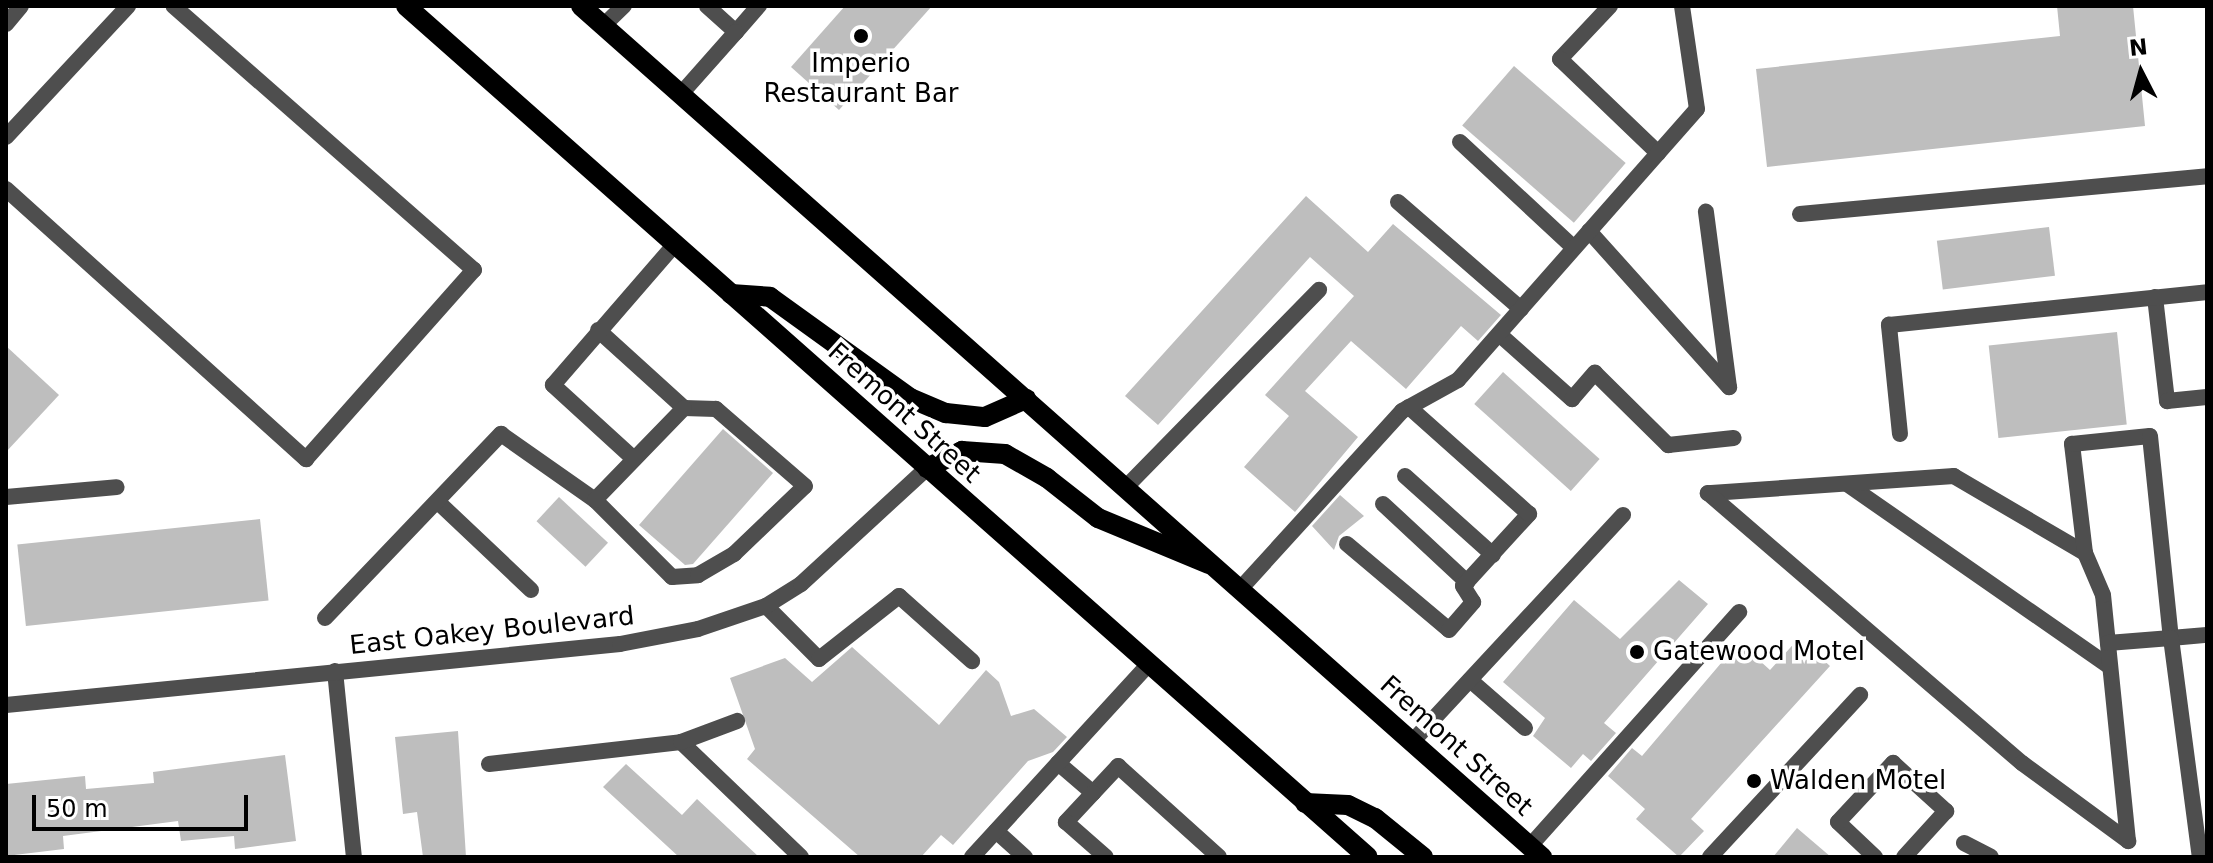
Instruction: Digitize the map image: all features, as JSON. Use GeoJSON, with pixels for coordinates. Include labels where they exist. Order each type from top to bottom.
{"type":"FeatureCollection","features":[{"type":"Feature","properties":{"kind":"main road","name":"Fremont Street"},"geometry":{"type":"LineString","coordinates":[[406,6],[1368,857]]}},
{"type":"Feature","properties":{"kind":"main road","name":"Fremont Street"},"geometry":{"type":"LineString","coordinates":[[581,6],[1242,587],[1530,853]]}},
{"type":"Feature","properties":{"kind":"main road"},"geometry":{"type":"LineString","coordinates":[[731,294],[770,297],[910,398],[946,413],[985,417],[1026,399]]}},
{"type":"Feature","properties":{"kind":"main road"},"geometry":{"type":"LineString","coordinates":[[927,468],[962,451],[1005,454],[1134,537],[1220,568]]}},
{"type":"Feature","properties":{"kind":"main road"},"geometry":{"type":"LineString","coordinates":[[1305,803],[1348,805],[1375,818],[1423,857]]}},
{"type":"Feature","properties":{"kind":"street"},"geometry":{"type":"LineString","coordinates":[[6,24],[21,6]]}},
{"type":"Feature","properties":{"kind":"street"},"geometry":{"type":"LineString","coordinates":[[6,137],[128,6]]}},
{"type":"Feature","properties":{"kind":"street"},"geometry":{"type":"LineString","coordinates":[[6,189],[306,459],[474,270],[174,6]]}},
{"type":"Feature","properties":{"kind":"street"},"geometry":{"type":"LineString","coordinates":[[603,26],[624,6]]}},
{"type":"Feature","properties":{"kind":"street"},"geometry":{"type":"LineString","coordinates":[[707,6],[736,32]]}},
{"type":"Feature","properties":{"kind":"street"},"geometry":{"type":"LineString","coordinates":[[680,95],[759,6]]}},
{"type":"Feature","properties":{"kind":"street"},"geometry":{"type":"LineString","coordinates":[[1610,6],[1560,59],[1658,153]]}},
{"type":"Feature","properties":{"kind":"street"},"geometry":{"type":"LineString","coordinates":[[1242,587],[1409,407],[1458,380],[1697,109],[1682,6]]}},
{"type":"Feature","properties":{"kind":"street"},"geometry":{"type":"LineString","coordinates":[[1460,142],[1573,247]]}},
{"type":"Feature","properties":{"kind":"street"},"geometry":{"type":"LineString","coordinates":[[1800,214],[2207,176]]}},
{"type":"Feature","properties":{"kind":"street"},"geometry":{"type":"LineString","coordinates":[[1398,202],[1521,309]]}},
{"type":"Feature","properties":{"kind":"street"},"geometry":{"type":"LineString","coordinates":[[1589,231],[1729,387],[1706,212]]}},
{"type":"Feature","properties":{"kind":"street"},"geometry":{"type":"LineString","coordinates":[[634,459],[553,385],[675,244]]}},
{"type":"Feature","properties":{"kind":"street"},"geometry":{"type":"LineString","coordinates":[[1126,487],[1319,290]]}},
{"type":"Feature","properties":{"kind":"street"},"geometry":{"type":"LineString","coordinates":[[1900,434],[1889,325],[2207,292]]}},
{"type":"Feature","properties":{"kind":"street"},"geometry":{"type":"LineString","coordinates":[[2155,297],[2167,401],[2207,397]]}},
{"type":"Feature","properties":{"kind":"street"},"geometry":{"type":"LineString","coordinates":[[325,618],[501,434],[595,500],[672,577],[698,575],[734,554],[805,486],[716,409],[684,408],[598,330]]}},
{"type":"Feature","properties":{"kind":"street"},"geometry":{"type":"LineString","coordinates":[[1499,334],[1572,399],[1595,373],[1668,445],[1734,438]]}},
{"type":"Feature","properties":{"kind":"street"},"geometry":{"type":"LineString","coordinates":[[1347,544],[1449,630],[1473,602],[1463,586],[1529,514],[1409,407]]}},
{"type":"Feature","properties":{"kind":"street"},"geometry":{"type":"LineString","coordinates":[[595,500],[684,408]]}},
{"type":"Feature","properties":{"kind":"street"},"geometry":{"type":"LineString","coordinates":[[2085,553],[1954,476],[1708,493],[2022,763],[2128,841],[2103,595],[2085,553],[2072,444],[2150,436],[2171,638],[2200,857]]}},
{"type":"Feature","properties":{"kind":"street","name":"East Oakey Boulevard"},"geometry":{"type":"LineString","coordinates":[[6,705],[620,644],[698,629],[766,606],[801,584],[927,468]]}},
{"type":"Feature","properties":{"kind":"street"},"geometry":{"type":"LineString","coordinates":[[1405,476],[1493,555]]}},
{"type":"Feature","properties":{"kind":"street"},"geometry":{"type":"LineString","coordinates":[[1847,484],[2110,667]]}},
{"type":"Feature","properties":{"kind":"street"},"geometry":{"type":"LineString","coordinates":[[6,497],[117,487]]}},
{"type":"Feature","properties":{"kind":"street"},"geometry":{"type":"LineString","coordinates":[[438,502],[531,590]]}},
{"type":"Feature","properties":{"kind":"street"},"geometry":{"type":"LineString","coordinates":[[1383,504],[1467,582]]}},
{"type":"Feature","properties":{"kind":"street"},"geometry":{"type":"LineString","coordinates":[[1412,742],[1623,515]]}},
{"type":"Feature","properties":{"kind":"street"},"geometry":{"type":"LineString","coordinates":[[766,606],[819,659],[899,596],[972,661]]}},
{"type":"Feature","properties":{"kind":"street"},"geometry":{"type":"LineString","coordinates":[[1530,853],[1739,612]]}},
{"type":"Feature","properties":{"kind":"street"},"geometry":{"type":"LineString","coordinates":[[2108,643],[2207,635]]}},
{"type":"Feature","properties":{"kind":"street"},"geometry":{"type":"LineString","coordinates":[[972,857],[1149,664]]}},
{"type":"Feature","properties":{"kind":"street"},"geometry":{"type":"LineString","coordinates":[[335,671],[354,857]]}},
{"type":"Feature","properties":{"kind":"street"},"geometry":{"type":"LineString","coordinates":[[1470,680],[1525,728]]}},
{"type":"Feature","properties":{"kind":"street"},"geometry":{"type":"LineString","coordinates":[[1710,857],[1860,695]]}},
{"type":"Feature","properties":{"kind":"street"},"geometry":{"type":"LineString","coordinates":[[489,764],[681,742],[737,721]]}},
{"type":"Feature","properties":{"kind":"street"},"geometry":{"type":"LineString","coordinates":[[681,742],[801,857]]}},
{"type":"Feature","properties":{"kind":"street"},"geometry":{"type":"LineString","coordinates":[[1058,763],[1093,793]]}},
{"type":"Feature","properties":{"kind":"street"},"geometry":{"type":"LineString","coordinates":[[1875,857],[1838,822],[1893,763],[1946,811],[1904,857]]}},
{"type":"Feature","properties":{"kind":"street"},"geometry":{"type":"LineString","coordinates":[[1106,857],[1066,822],[1118,766],[1219,857]]}},
{"type":"Feature","properties":{"kind":"street"},"geometry":{"type":"LineString","coordinates":[[996,831],[1025,857]]}},
{"type":"Feature","properties":{"kind":"street"},"geometry":{"type":"LineString","coordinates":[[1964,843],[1991,857]]}},
{"type":"Feature","properties":{"kind":"building","name":"Imperio Restaurant Bar"},"geometry":{"type":"Polygon","coordinates":[[[845,6],[932,6],[839,110],[791,67],[845,6]]]}},
{"type":"Feature","properties":{"kind":"building"},"geometry":{"type":"Polygon","coordinates":[[[2057,6],[2133,6],[2145,126],[1767,167],[1756,69],[2060,36],[2057,6]]]}},
{"type":"Feature","properties":{"kind":"building"},"geometry":{"type":"Polygon","coordinates":[[[1514,66],[1626,163],[1574,223],[1462,126],[1514,66]]]}},
{"type":"Feature","properties":{"kind":"building"},"geometry":{"type":"Polygon","coordinates":[[[1306,196],[1368,252],[1393,224],[1501,315],[1478,341],[1461,326],[1406,389],[1351,341],[1305,391],[1358,437],[1295,512],[1244,467],[1289,416],[1265,395],[1354,296],[1310,257],[1158,425],[1125,396],[1306,196]]]}},
{"type":"Feature","properties":{"kind":"building"},"geometry":{"type":"Polygon","coordinates":[[[2049,227],[2055,276],[1943,289],[1937,241],[2049,227]]]}},
{"type":"Feature","properties":{"kind":"building"},"geometry":{"type":"Polygon","coordinates":[[[2117,332],[2127,424],[1998,438],[1989,345],[2117,332]]]}},
{"type":"Feature","properties":{"kind":"building"},"geometry":{"type":"Polygon","coordinates":[[[6,346],[59,395],[6,452],[6,346]]]}},
{"type":"Feature","properties":{"kind":"building"},"geometry":{"type":"Polygon","coordinates":[[[1503,372],[1600,459],[1571,491],[1474,404],[1503,372]]]}},
{"type":"Feature","properties":{"kind":"building"},"geometry":{"type":"Polygon","coordinates":[[[723,429],[773,473],[693,564],[685,565],[639,525],[723,429]]]}},
{"type":"Feature","properties":{"kind":"building"},"geometry":{"type":"Polygon","coordinates":[[[1340,495],[1364,516],[1339,536],[1334,550],[1312,526],[1340,495]]]}},
{"type":"Feature","properties":{"kind":"building"},"geometry":{"type":"Polygon","coordinates":[[[559,497],[608,543],[585,567],[536,521],[559,497]]]}},
{"type":"Feature","properties":{"kind":"building"},"geometry":{"type":"Polygon","coordinates":[[[260,519],[269,601],[26,626],[17,545],[260,519]]]}},
{"type":"Feature","properties":{"kind":"building"},"geometry":{"type":"Polygon","coordinates":[[[1679,580],[1708,604],[1604,723],[1616,733],[1591,761],[1583,754],[1571,768],[1533,736],[1545,718],[1503,682],[1574,600],[1620,639],[1679,580]]]}},
{"type":"Feature","properties":{"kind":"building"},"geometry":{"type":"Polygon","coordinates":[[[1799,638],[1830,666],[1691,819],[1704,831],[1679,857],[1636,819],[1645,809],[1608,776],[1632,748],[1642,756],[1739,642],[1770,670],[1799,638]]]}},
{"type":"Feature","properties":{"kind":"building"},"geometry":{"type":"Polygon","coordinates":[[[852,647],[939,725],[986,670],[999,682],[1011,716],[1034,709],[1067,737],[1053,752],[1028,761],[953,845],[941,835],[921,857],[860,857],[747,759],[755,749],[730,678],[785,658],[812,682],[852,647]]]}},
{"type":"Feature","properties":{"kind":"building"},"geometry":{"type":"Polygon","coordinates":[[[458,731],[466,857],[423,857],[417,812],[403,814],[395,737],[458,731]]]}},
{"type":"Feature","properties":{"kind":"building"},"geometry":{"type":"Polygon","coordinates":[[[285,755],[296,841],[235,849],[234,836],[181,841],[178,821],[63,836],[64,849],[6,856],[6,784],[85,776],[86,789],[154,783],[153,772],[285,755]]]}},
{"type":"Feature","properties":{"kind":"building"},"geometry":{"type":"Polygon","coordinates":[[[626,764],[682,815],[697,799],[759,857],[679,857],[603,787],[626,764]]]}},
{"type":"Feature","properties":{"kind":"building"},"geometry":{"type":"Polygon","coordinates":[[[1797,828],[1831,857],[1773,857],[1797,828]]]}},
{"type":"Feature","properties":{"kind":"place","name":"Imperio Restaurant Bar"},"geometry":{"type":"Point","coordinates":[861,36]}},
{"type":"Feature","properties":{"kind":"place","name":"Gatewood Motel"},"geometry":{"type":"Point","coordinates":[1637,652]}},
{"type":"Feature","properties":{"kind":"place","name":"Walden Motel"},"geometry":{"type":"Point","coordinates":[1754,781]}}]}
